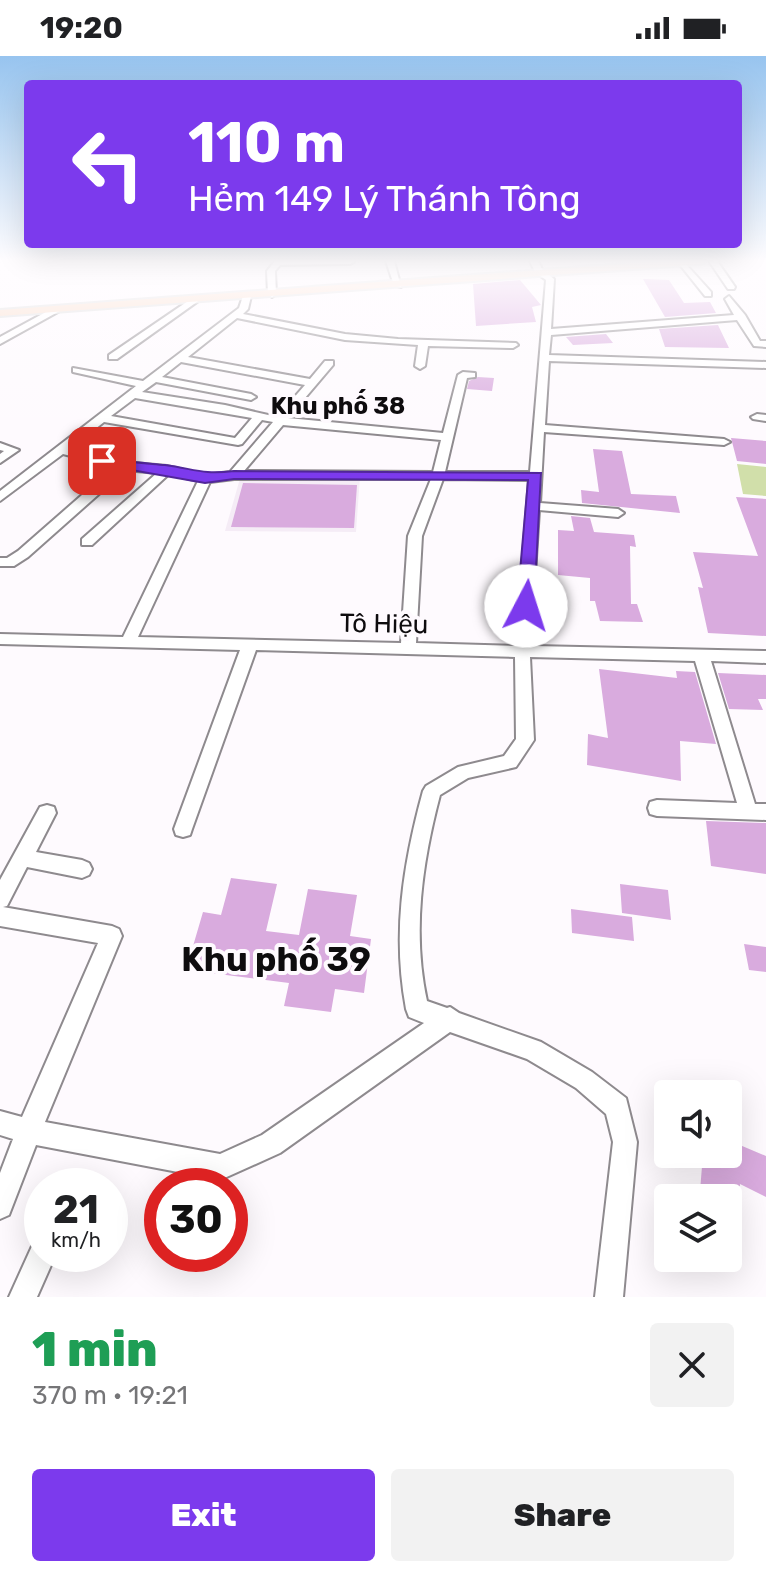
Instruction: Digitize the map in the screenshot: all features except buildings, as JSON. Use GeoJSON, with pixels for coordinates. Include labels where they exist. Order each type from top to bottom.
{"type":"FeatureCollection","features":[{"type":"Feature","properties":{"kind":"street"},"geometry":{"type":"LineString","coordinates":[[0,341],[40,319]]}},
{"type":"Feature","properties":{"kind":"street"},"geometry":{"type":"LineString","coordinates":[[113,357],[168,319]]}},
{"type":"Feature","properties":{"kind":"street"},"geometry":{"type":"LineString","coordinates":[[0,497],[231,319]]}},
{"type":"Feature","properties":{"kind":"street"},"geometry":{"type":"LineString","coordinates":[[255,319],[345,337],[513,345]]}},
{"type":"Feature","properties":{"kind":"street"},"geometry":{"type":"LineString","coordinates":[[548,319],[524,651],[525,740],[510,762],[464,772],[432,791],[415,848],[410,978],[417,1009],[450,1018],[533,1050],[584,1080],[617,1107],[625,1142],[609,1297]]}},
{"type":"Feature","properties":{"kind":"street"},"geometry":{"type":"LineString","coordinates":[[547,332],[717,319]]}},
{"type":"Feature","properties":{"kind":"street"},"geometry":{"type":"LineString","coordinates":[[743,319],[757,344],[766,344]]}},
{"type":"Feature","properties":{"kind":"street"},"geometry":{"type":"LineString","coordinates":[[420,366],[423,343]]}},
{"type":"Feature","properties":{"kind":"street"},"geometry":{"type":"LineString","coordinates":[[178,358],[313,383]]}},
{"type":"Feature","properties":{"kind":"street"},"geometry":{"type":"LineString","coordinates":[[545,358],[766,365]]}},
{"type":"Feature","properties":{"kind":"street"},"geometry":{"type":"LineString","coordinates":[[234,475],[329,363]]}},
{"type":"Feature","properties":{"kind":"street"},"geometry":{"type":"LineString","coordinates":[[77,370],[251,397]]}},
{"type":"Feature","properties":{"kind":"street"},"geometry":{"type":"LineString","coordinates":[[408,649],[415,536],[438,476],[463,375],[471,375]]}},
{"type":"Feature","properties":{"kind":"street"},"geometry":{"type":"LineString","coordinates":[[187,403],[207,388]]}},
{"type":"Feature","properties":{"kind":"street"},"geometry":{"type":"LineString","coordinates":[[133,394],[281,421],[448,437]]}},
{"type":"Feature","properties":{"kind":"street"},"geometry":{"type":"LineString","coordinates":[[101,418],[238,442],[259,416]]}},
{"type":"Feature","properties":{"kind":"street"},"geometry":{"type":"LineString","coordinates":[[540,428],[724,442]]}},
{"type":"Feature","properties":{"kind":"street"},"geometry":{"type":"LineString","coordinates":[[0,446],[13,450],[0,459]]}},
{"type":"Feature","properties":{"kind":"street"},"geometry":{"type":"LineString","coordinates":[[61,450],[123,466],[167,470],[205,479],[234,475],[536,476]]}},
{"type":"Feature","properties":{"kind":"street"},"geometry":{"type":"LineString","coordinates":[[0,562],[9,563],[23,554],[123,466]]}},
{"type":"Feature","properties":{"kind":"street"},"geometry":{"type":"LineString","coordinates":[[87,542],[167,470]]}},
{"type":"Feature","properties":{"kind":"street"},"geometry":{"type":"LineString","coordinates":[[128,642],[205,479]]}},
{"type":"Feature","properties":{"kind":"street"},"geometry":{"type":"LineString","coordinates":[[534,506],[618,513]]}},
{"type":"Feature","properties":{"kind":"street","name":"Tô Hiệu"},"geometry":{"type":"LineString","coordinates":[[0,639],[766,657]]}},
{"type":"Feature","properties":{"kind":"street"},"geometry":{"type":"LineString","coordinates":[[183,829],[250,645]]}},
{"type":"Feature","properties":{"kind":"street"},"geometry":{"type":"LineString","coordinates":[[657,808],[757,811],[701,655]]}},
{"type":"Feature","properties":{"kind":"street"},"geometry":{"type":"LineString","coordinates":[[0,899],[47,813]]}},
{"type":"Feature","properties":{"kind":"street"},"geometry":{"type":"LineString","coordinates":[[23,858],[82,869]]}},
{"type":"Feature","properties":{"kind":"street"},"geometry":{"type":"LineString","coordinates":[[0,916],[112,936],[0,1206]]}},
{"type":"Feature","properties":{"kind":"street"},"geometry":{"type":"LineString","coordinates":[[0,1123],[220,1167],[271,1144],[450,1018]]}},
{"type":"Feature","properties":{"kind":"street"},"geometry":{"type":"LineString","coordinates":[[23,1297],[35,1272]]}},
{"type":"Feature","properties":{"kind":"shaded area"},"geometry":{"type":"Polygon","coordinates":[[[241,475],[360,477],[356,532],[225,531],[241,475]]]}},
{"type":"Feature","properties":{"kind":"green space"},"geometry":{"type":"Polygon","coordinates":[[[737,464],[766,467],[766,496],[743,494],[737,464]]]}},
{"type":"Feature","properties":{"kind":"district","name":"Khu phố 38"},"geometry":{"type":"Point","coordinates":[338,406]}},
{"type":"Feature","properties":{"kind":"district","name":"Khu phố 39"},"geometry":{"type":"Point","coordinates":[276,959]}},
{"type":"Feature","properties":{"kind":"route"},"geometry":{"type":"LineString","coordinates":[[102,461],[205,479],[234,475],[536,476],[526,606]]}}]}
